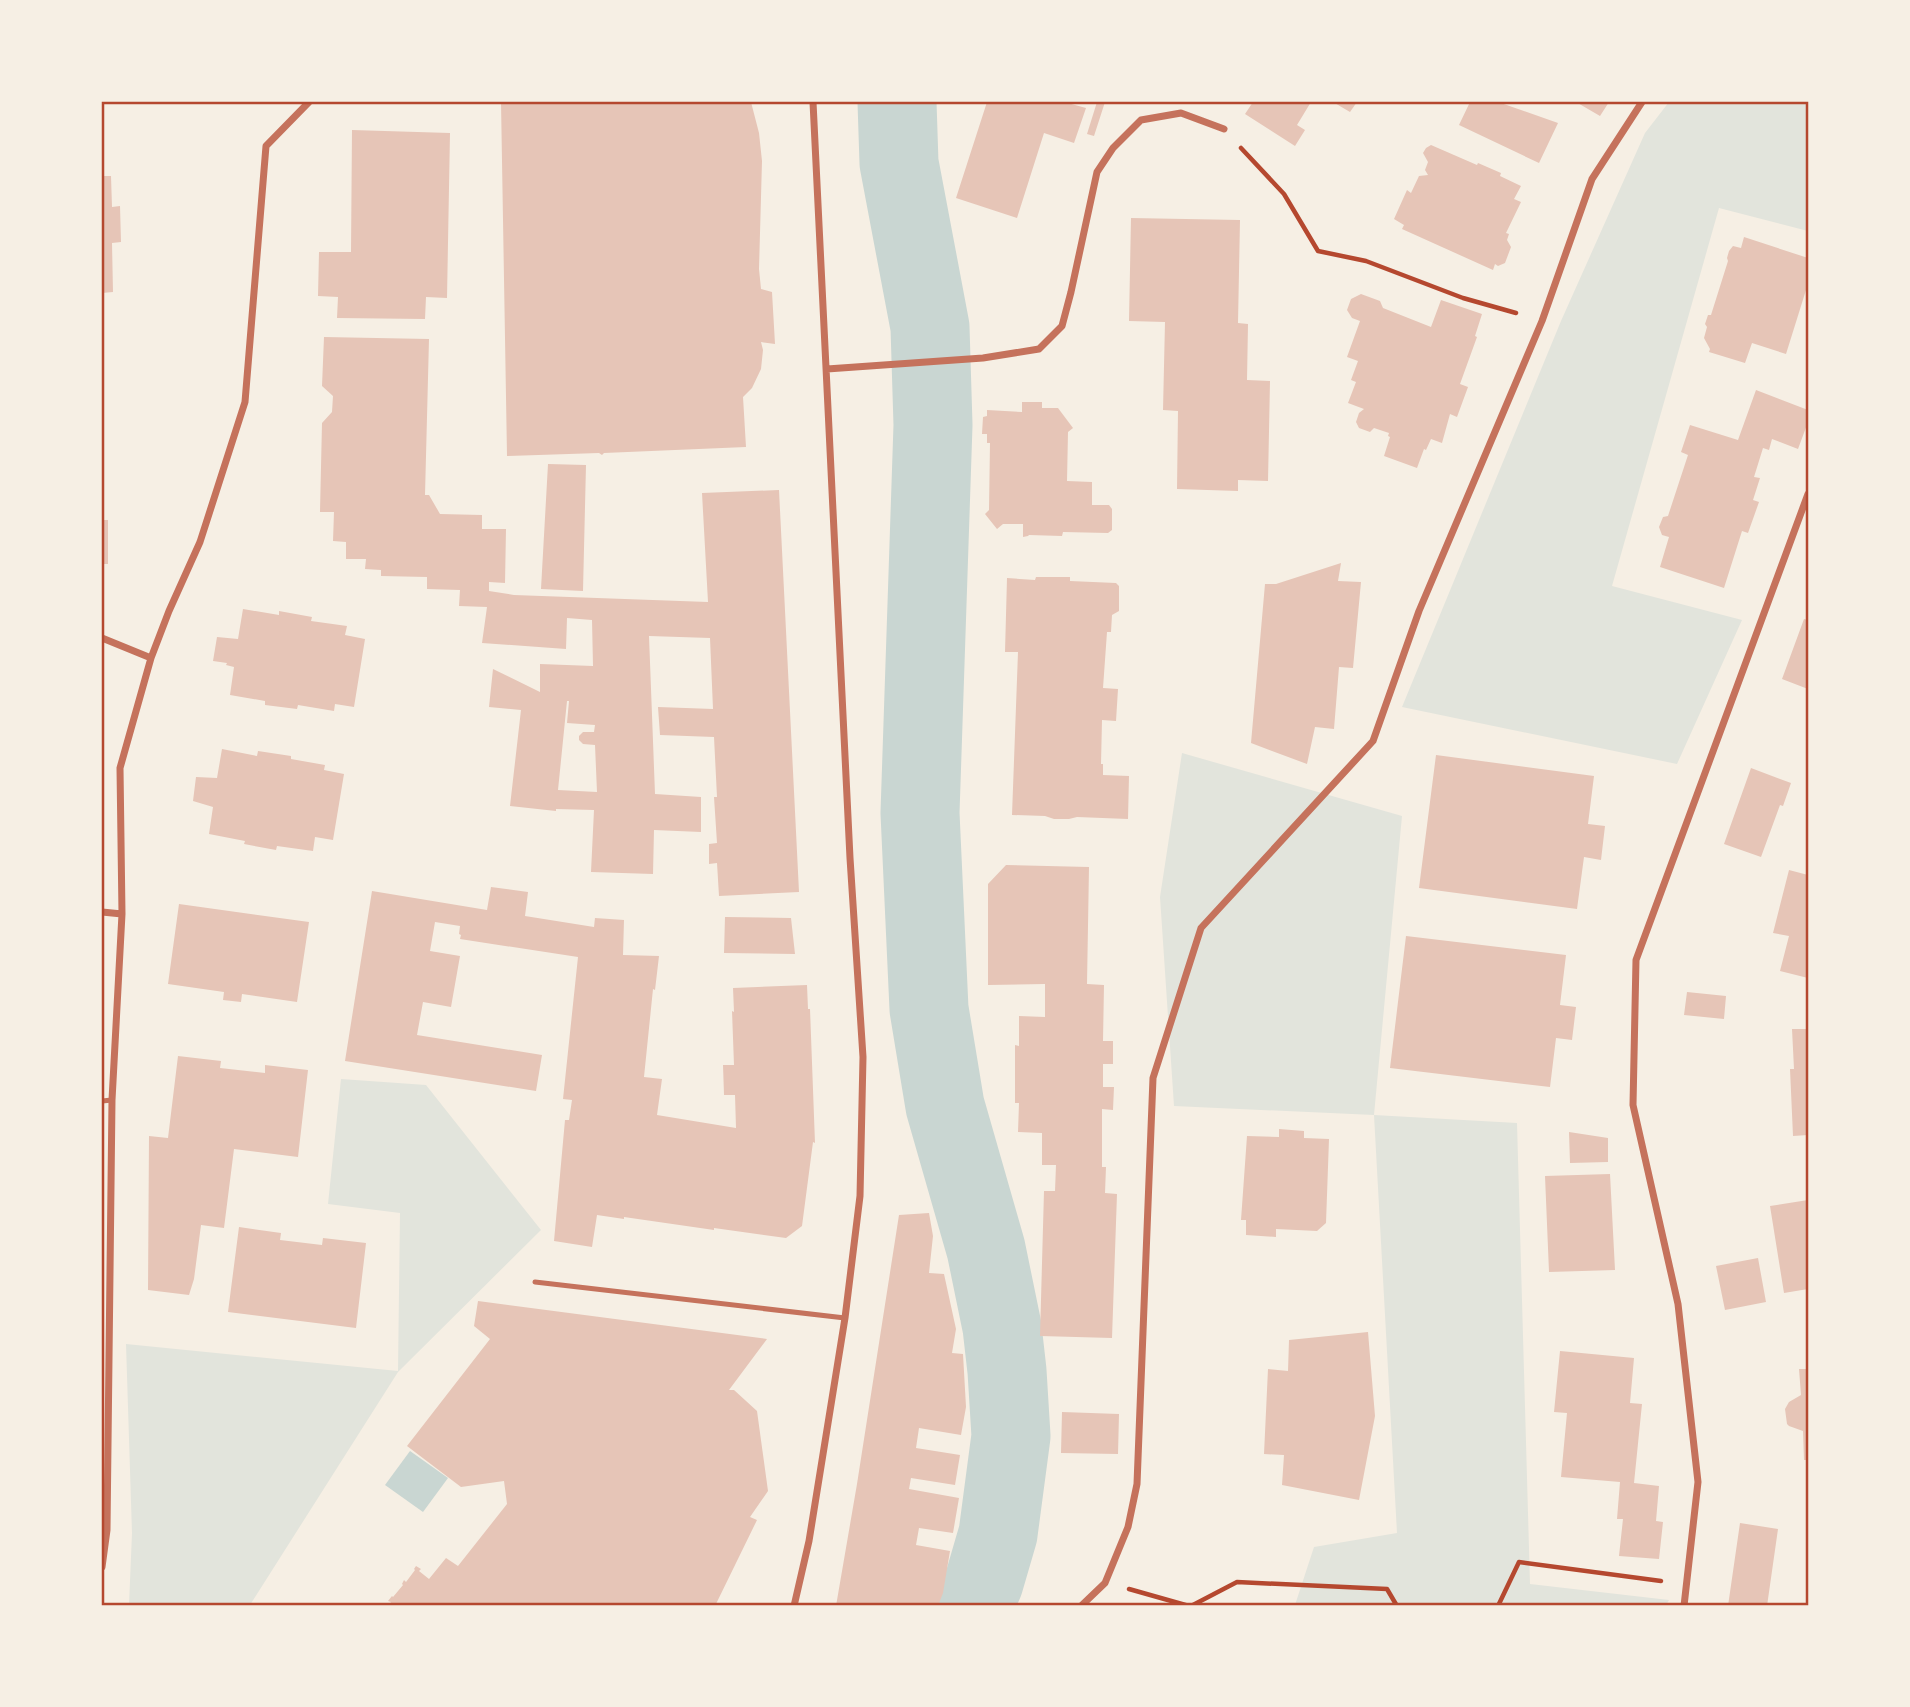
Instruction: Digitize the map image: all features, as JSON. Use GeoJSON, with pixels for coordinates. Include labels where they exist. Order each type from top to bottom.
{"type":"FeatureCollection","features":[{"type":"Feature","properties":{"kind":"street"},"geometry":{"type":"LineString","coordinates":[[102,1567],[107,1530],[112,1100],[122,914],[120,768],[151,658],[200,541],[245,402],[266,146],[309,102]]}},
{"type":"Feature","properties":{"kind":"street"},"geometry":{"type":"LineString","coordinates":[[794,1605],[809,1541],[845,1318],[860,1196],[863,1057],[850,858],[814,102]]}},
{"type":"Feature","properties":{"kind":"street"},"geometry":{"type":"LineString","coordinates":[[1080,1605],[1105,1583],[1128,1527],[1137,1484],[1153,1077],[1201,928],[1373,741],[1419,611],[1542,321],[1592,179],[1642,102]]}},
{"type":"Feature","properties":{"kind":"street"},"geometry":{"type":"LineString","coordinates":[[827,369],[983,358],[1039,349],[1062,326],[1097,172],[1113,148],[1140,120],[1181,113],[1224,129]]}},
{"type":"Feature","properties":{"kind":"street"},"geometry":{"type":"LineString","coordinates":[[1684,1605],[1698,1482],[1678,1304],[1633,1105],[1636,960],[1808,494]]}},
{"type":"Feature","properties":{"kind":"street"},"geometry":{"type":"LineString","coordinates":[[102,638],[151,658]]}},
{"type":"Feature","properties":{"kind":"street"},"geometry":{"type":"LineString","coordinates":[[102,912],[122,914]]}},
{"type":"Feature","properties":{"kind":"lane"},"geometry":{"type":"LineString","coordinates":[[102,1101],[112,1100]]}},
{"type":"Feature","properties":{"kind":"lane"},"geometry":{"type":"LineString","coordinates":[[535,1282],[845,1318]]}},
{"type":"Feature","properties":{"kind":"path"},"geometry":{"type":"LineString","coordinates":[[1224,129],[1284,194],[1318,251],[1366,261],[1490,305]]}},
{"type":"Feature","properties":{"kind":"path"},"geometry":{"type":"LineString","coordinates":[[1498,1605],[1520,1562],[1688,1584]]}},
{"type":"Feature","properties":{"kind":"path"},"geometry":{"type":"LineString","coordinates":[[1105,1583],[1190,1605],[1237,1582],[1387,1589],[1396,1605]]}},
{"type":"Feature","properties":{"kind":"shaded area"},"geometry":{"type":"Polygon","coordinates":[[[1669,102],[1808,102],[1808,231],[1719,208],[1612,586],[1742,620],[1677,764],[1402,707],[1561,321],[1645,133],[1669,102]]]}},
{"type":"Feature","properties":{"kind":"shaded area"},"geometry":{"type":"Polygon","coordinates":[[[1182,753],[1402,816],[1374,1115],[1174,1106],[1160,897],[1182,753]]]}},
{"type":"Feature","properties":{"kind":"shaded area"},"geometry":{"type":"Polygon","coordinates":[[[341,1079],[426,1085],[541,1230],[398,1372],[250,1605],[129,1605],[132,1533],[126,1344],[398,1371],[400,1213],[328,1204],[341,1079]]]}},
{"type":"Feature","properties":{"kind":"shaded area"},"geometry":{"type":"Polygon","coordinates":[[[1374,1115],[1517,1123],[1530,1584],[1669,1600],[1666,1605],[1295,1605],[1314,1547],[1397,1533],[1374,1115]]]}},
{"type":"Feature","properties":{"kind":"shaded area"},"geometry":{"type":"Polygon","coordinates":[[[410,1451],[448,1478],[423,1512],[385,1485],[410,1451]]]}},
{"type":"Feature","properties":{"kind":"building"},"geometry":{"type":"Polygon","coordinates":[[[501,102],[751,102],[759,133],[762,161],[759,269],[761,289],[772,292],[775,344],[761,342],[761,369],[752,388],[743,397],[746,447],[602,455],[507,456],[501,102]]]}},
{"type":"Feature","properties":{"kind":"building"},"geometry":{"type":"Polygon","coordinates":[[[987,102],[1064,102],[1086,108],[1074,143],[1044,133],[1017,218],[956,198],[987,102]]]}},
{"type":"Feature","properties":{"kind":"building"},"geometry":{"type":"Polygon","coordinates":[[[1097,102],[1105,102],[1094,136],[1087,134],[1097,102]]]}},
{"type":"Feature","properties":{"kind":"building"},"geometry":{"type":"Polygon","coordinates":[[[1253,102],[1311,102],[1297,125],[1305,130],[1295,146],[1245,114],[1253,102]]]}},
{"type":"Feature","properties":{"kind":"building"},"geometry":{"type":"Polygon","coordinates":[[[1333,102],[1357,102],[1350,112],[1333,102]]]}},
{"type":"Feature","properties":{"kind":"building"},"geometry":{"type":"Polygon","coordinates":[[[1470,102],[1498,102],[1558,123],[1539,163],[1459,125],[1470,102]]]}},
{"type":"Feature","properties":{"kind":"building"},"geometry":{"type":"Polygon","coordinates":[[[1576,102],[1609,102],[1600,116],[1576,102]]]}},
{"type":"Feature","properties":{"kind":"building"},"geometry":{"type":"Polygon","coordinates":[[[352,130],[450,133],[447,298],[426,297],[425,319],[337,318],[338,297],[318,296],[319,252],[351,252],[352,130]]]}},
{"type":"Feature","properties":{"kind":"building"},"geometry":{"type":"Polygon","coordinates":[[[1431,145],[1501,173],[1500,176],[1521,186],[1514,199],[1521,202],[1506,233],[1509,234],[1507,240],[1511,247],[1505,263],[1498,266],[1495,264],[1493,270],[1402,229],[1404,225],[1394,219],[1407,190],[1411,193],[1419,176],[1428,175],[1425,170],[1428,162],[1423,153],[1431,145]]]}},
{"type":"Feature","properties":{"kind":"building"},"geometry":{"type":"Polygon","coordinates":[[[102,176],[111,176],[112,207],[120,206],[121,242],[112,243],[113,292],[102,293],[102,176]]]}},
{"type":"Feature","properties":{"kind":"building"},"geometry":{"type":"Polygon","coordinates":[[[1131,218],[1240,220],[1238,323],[1248,324],[1247,380],[1270,381],[1268,481],[1238,480],[1238,491],[1177,489],[1178,411],[1163,410],[1165,322],[1129,321],[1131,218]]]}},
{"type":"Feature","properties":{"kind":"building"},"geometry":{"type":"Polygon","coordinates":[[[1744,237],[1808,258],[1808,289],[1786,354],[1752,343],[1745,363],[1709,352],[1704,338],[1707,327],[1705,324],[1708,315],[1711,315],[1729,251],[1733,246],[1741,248],[1744,237]]]}},
{"type":"Feature","properties":{"kind":"building"},"geometry":{"type":"Polygon","coordinates":[[[1361,294],[1380,301],[1383,308],[1431,327],[1441,300],[1482,314],[1475,336],[1477,337],[1460,384],[1468,387],[1457,417],[1450,414],[1442,443],[1431,439],[1417,468],[1384,456],[1389,433],[1374,428],[1370,432],[1359,428],[1356,422],[1359,413],[1364,409],[1348,403],[1356,382],[1351,380],[1358,361],[1347,357],[1360,321],[1352,318],[1347,310],[1351,299],[1361,294]]]}},
{"type":"Feature","properties":{"kind":"building"},"geometry":{"type":"Polygon","coordinates":[[[324,337],[429,339],[425,495],[429,495],[440,514],[482,515],[482,529],[506,529],[505,583],[489,582],[489,591],[514,595],[708,602],[702,493],[779,490],[799,892],[719,896],[717,863],[709,864],[709,844],[717,843],[714,737],[660,735],[658,707],[713,709],[710,638],[649,636],[655,794],[701,797],[701,832],[654,830],[653,874],[591,872],[594,810],[556,811],[510,806],[521,710],[489,707],[493,669],[540,692],[540,664],[593,666],[592,620],[567,618],[566,649],[482,643],[487,607],[459,606],[460,590],[427,589],[427,577],[381,576],[381,570],[365,569],[366,559],[346,559],[346,542],[333,541],[334,512],[320,512],[322,423],[332,412],[333,396],[322,386],[324,337]],[[569,701],[558,790],[597,792],[595,745],[583,744],[579,740],[583,732],[594,732],[595,725],[567,723],[569,701]]]}},
{"type":"Feature","properties":{"kind":"building"},"geometry":{"type":"Polygon","coordinates":[[[1756,390],[1808,410],[1808,422],[1798,449],[1772,439],[1769,450],[1763,448],[1754,477],[1760,478],[1753,500],[1759,502],[1748,533],[1742,531],[1724,588],[1660,567],[1669,537],[1662,535],[1659,527],[1663,517],[1668,516],[1688,455],[1681,452],[1690,425],[1738,440],[1756,390]]]}},
{"type":"Feature","properties":{"kind":"building"},"geometry":{"type":"Polygon","coordinates":[[[1022,402],[1042,402],[1042,408],[1058,408],[1073,428],[1068,432],[1067,481],[1092,482],[1092,505],[1109,505],[1112,509],[1112,530],[1108,533],[1063,532],[1062,536],[1023,537],[1023,524],[1003,524],[997,529],[985,514],[989,510],[990,443],[987,443],[987,434],[982,434],[983,417],[987,416],[987,410],[1022,412],[1022,402]]]}},
{"type":"Feature","properties":{"kind":"building"},"geometry":{"type":"Polygon","coordinates":[[[548,464],[586,465],[583,591],[541,589],[548,464]]]}},
{"type":"Feature","properties":{"kind":"building"},"geometry":{"type":"Polygon","coordinates":[[[102,520],[108,520],[108,564],[102,564],[102,520]]]}},
{"type":"Feature","properties":{"kind":"building"},"geometry":{"type":"Polygon","coordinates":[[[1341,563],[1338,581],[1361,582],[1353,668],[1339,667],[1334,729],[1315,727],[1307,764],[1251,743],[1265,584],[1276,584],[1341,563]]]}},
{"type":"Feature","properties":{"kind":"building"},"geometry":{"type":"Polygon","coordinates":[[[1036,577],[1070,577],[1070,581],[1116,583],[1119,586],[1119,611],[1112,615],[1111,632],[1107,632],[1103,688],[1118,689],[1116,721],[1102,720],[1101,764],[1103,775],[1129,776],[1128,819],[1054,819],[1045,816],[1012,815],[1018,652],[1005,652],[1007,578],[1035,580],[1036,577]]]}},
{"type":"Feature","properties":{"kind":"building"},"geometry":{"type":"Polygon","coordinates":[[[243,609],[279,615],[279,611],[312,617],[311,621],[347,626],[345,635],[365,639],[354,707],[335,704],[334,711],[298,705],[297,709],[265,705],[265,701],[230,695],[234,667],[213,661],[217,637],[238,639],[243,609]]]}},
{"type":"Feature","properties":{"kind":"building"},"geometry":{"type":"Polygon","coordinates":[[[1804,619],[1808,620],[1808,689],[1782,679],[1804,619]]]}},
{"type":"Feature","properties":{"kind":"building"},"geometry":{"type":"Polygon","coordinates":[[[222,749],[257,756],[258,751],[291,756],[291,759],[325,765],[324,770],[344,774],[333,840],[315,837],[313,851],[277,846],[276,850],[209,834],[213,807],[193,801],[196,777],[217,778],[222,749]]]}},
{"type":"Feature","properties":{"kind":"building"},"geometry":{"type":"Polygon","coordinates":[[[1436,755],[1594,776],[1588,824],[1605,826],[1601,860],[1584,857],[1577,909],[1419,888],[1436,755]]]}},
{"type":"Feature","properties":{"kind":"building"},"geometry":{"type":"Polygon","coordinates":[[[1751,768],[1791,783],[1761,857],[1724,844],[1751,768]]]}},
{"type":"Feature","properties":{"kind":"building"},"geometry":{"type":"Polygon","coordinates":[[[1006,865],[1089,867],[1087,984],[1104,985],[1103,1041],[1113,1041],[1113,1064],[1103,1064],[1103,1087],[1114,1087],[1113,1110],[1102,1109],[1105,1193],[1117,1194],[1112,1338],[1040,1336],[1044,1191],[1055,1191],[1056,1165],[1042,1165],[1042,1133],[1018,1132],[1015,1045],[1019,1046],[1019,1016],[1045,1017],[1045,984],[988,985],[988,884],[1006,865]]]}},
{"type":"Feature","properties":{"kind":"building"},"geometry":{"type":"Polygon","coordinates":[[[1789,870],[1808,875],[1808,978],[1780,971],[1789,936],[1773,933],[1789,870]]]}},
{"type":"Feature","properties":{"kind":"building"},"geometry":{"type":"Polygon","coordinates":[[[491,887],[528,892],[525,916],[594,927],[595,918],[624,920],[623,955],[659,956],[644,1077],[662,1079],[657,1115],[736,1128],[735,1095],[724,1095],[723,1065],[734,1065],[733,988],[807,985],[815,1143],[813,1142],[802,1226],[786,1238],[597,1215],[592,1247],[554,1241],[565,1120],[569,1120],[572,1100],[563,1099],[578,957],[460,939],[460,926],[435,922],[430,951],[460,956],[451,1007],[423,1002],[417,1035],[542,1055],[536,1091],[345,1061],[372,891],[487,910],[491,887]]]}},
{"type":"Feature","properties":{"kind":"building"},"geometry":{"type":"Polygon","coordinates":[[[179,904],[309,922],[297,1002],[242,994],[241,1002],[223,1000],[224,992],[168,984],[179,904]]]}},
{"type":"Feature","properties":{"kind":"building"},"geometry":{"type":"Polygon","coordinates":[[[725,917],[791,918],[795,954],[724,953],[725,917]]]}},
{"type":"Feature","properties":{"kind":"building"},"geometry":{"type":"Polygon","coordinates":[[[1406,936],[1566,955],[1560,1005],[1576,1007],[1572,1040],[1556,1038],[1550,1087],[1390,1068],[1406,936]]]}},
{"type":"Feature","properties":{"kind":"building"},"geometry":{"type":"Polygon","coordinates":[[[1687,992],[1726,996],[1724,1019],[1684,1015],[1687,992]]]}},
{"type":"Feature","properties":{"kind":"building"},"geometry":{"type":"Polygon","coordinates":[[[1792,1029],[1808,1029],[1808,1135],[1793,1136],[1790,1069],[1794,1069],[1792,1029]]]}},
{"type":"Feature","properties":{"kind":"building"},"geometry":{"type":"Polygon","coordinates":[[[178,1056],[221,1061],[220,1068],[265,1073],[265,1065],[308,1070],[298,1157],[234,1149],[224,1228],[201,1225],[194,1279],[189,1295],[148,1290],[149,1136],[168,1138],[178,1056]]]}},
{"type":"Feature","properties":{"kind":"building"},"geometry":{"type":"Polygon","coordinates":[[[1279,1129],[1304,1131],[1304,1138],[1329,1139],[1326,1223],[1317,1231],[1276,1229],[1276,1237],[1246,1235],[1246,1220],[1241,1220],[1247,1136],[1279,1137],[1279,1129]]]}},
{"type":"Feature","properties":{"kind":"building"},"geometry":{"type":"Polygon","coordinates":[[[1569,1132],[1608,1138],[1608,1162],[1570,1163],[1569,1132]]]}},
{"type":"Feature","properties":{"kind":"building"},"geometry":{"type":"Polygon","coordinates":[[[1610,1174],[1615,1270],[1549,1272],[1545,1176],[1610,1174]]]}},
{"type":"Feature","properties":{"kind":"building"},"geometry":{"type":"Polygon","coordinates":[[[1808,1200],[1808,1289],[1784,1293],[1770,1206],[1808,1200]]]}},
{"type":"Feature","properties":{"kind":"building"},"geometry":{"type":"Polygon","coordinates":[[[929,1213],[933,1236],[929,1273],[944,1274],[956,1329],[952,1353],[963,1354],[966,1407],[961,1435],[919,1428],[916,1448],[960,1455],[955,1485],[911,1478],[909,1489],[959,1498],[953,1533],[919,1528],[916,1545],[950,1551],[943,1593],[938,1606],[836,1606],[899,1215],[929,1213]]]}},
{"type":"Feature","properties":{"kind":"building"},"geometry":{"type":"Polygon","coordinates":[[[239,1227],[281,1233],[280,1240],[322,1245],[323,1238],[366,1243],[356,1328],[228,1312],[239,1227]]]}},
{"type":"Feature","properties":{"kind":"building"},"geometry":{"type":"Polygon","coordinates":[[[1758,1258],[1766,1302],[1725,1310],[1716,1266],[1758,1258]]]}},
{"type":"Feature","properties":{"kind":"building"},"geometry":{"type":"Polygon","coordinates":[[[478,1301],[767,1339],[729,1390],[734,1390],[757,1411],[768,1491],[750,1517],[757,1520],[715,1606],[388,1606],[391,1602],[388,1601],[403,1585],[404,1580],[406,1582],[416,1566],[429,1579],[446,1558],[458,1566],[507,1504],[504,1481],[461,1487],[407,1446],[490,1339],[474,1326],[478,1301]]]}},
{"type":"Feature","properties":{"kind":"building"},"geometry":{"type":"Polygon","coordinates":[[[1368,1332],[1375,1416],[1359,1500],[1282,1485],[1284,1455],[1264,1454],[1268,1369],[1288,1371],[1289,1340],[1368,1332]]]}},
{"type":"Feature","properties":{"kind":"building"},"geometry":{"type":"Polygon","coordinates":[[[1560,1351],[1634,1358],[1630,1403],[1642,1404],[1634,1483],[1659,1486],[1656,1521],[1663,1522],[1659,1559],[1619,1556],[1623,1519],[1617,1519],[1620,1482],[1561,1477],[1567,1413],[1554,1412],[1560,1351]]]}},
{"type":"Feature","properties":{"kind":"building"},"geometry":{"type":"Polygon","coordinates":[[[1799,1369],[1808,1369],[1808,1460],[1804,1460],[1803,1431],[1787,1424],[1785,1409],[1789,1402],[1801,1395],[1799,1369]]]}},
{"type":"Feature","properties":{"kind":"building"},"geometry":{"type":"Polygon","coordinates":[[[1062,1412],[1119,1414],[1118,1454],[1061,1453],[1062,1412]]]}},
{"type":"Feature","properties":{"kind":"building"},"geometry":{"type":"Polygon","coordinates":[[[1740,1523],[1778,1529],[1767,1606],[1728,1606],[1740,1523]]]}},
{"type":"Feature","properties":{"kind":"waterway"},"geometry":{"type":"LineString","coordinates":[[897,102],[899,163],[930,327],[933,425],[920,813],[929,1009],[945,1106],[986,1249],[1002,1327],[1011,1436],[998,1534],[984,1582],[973,1606]]}}]}
